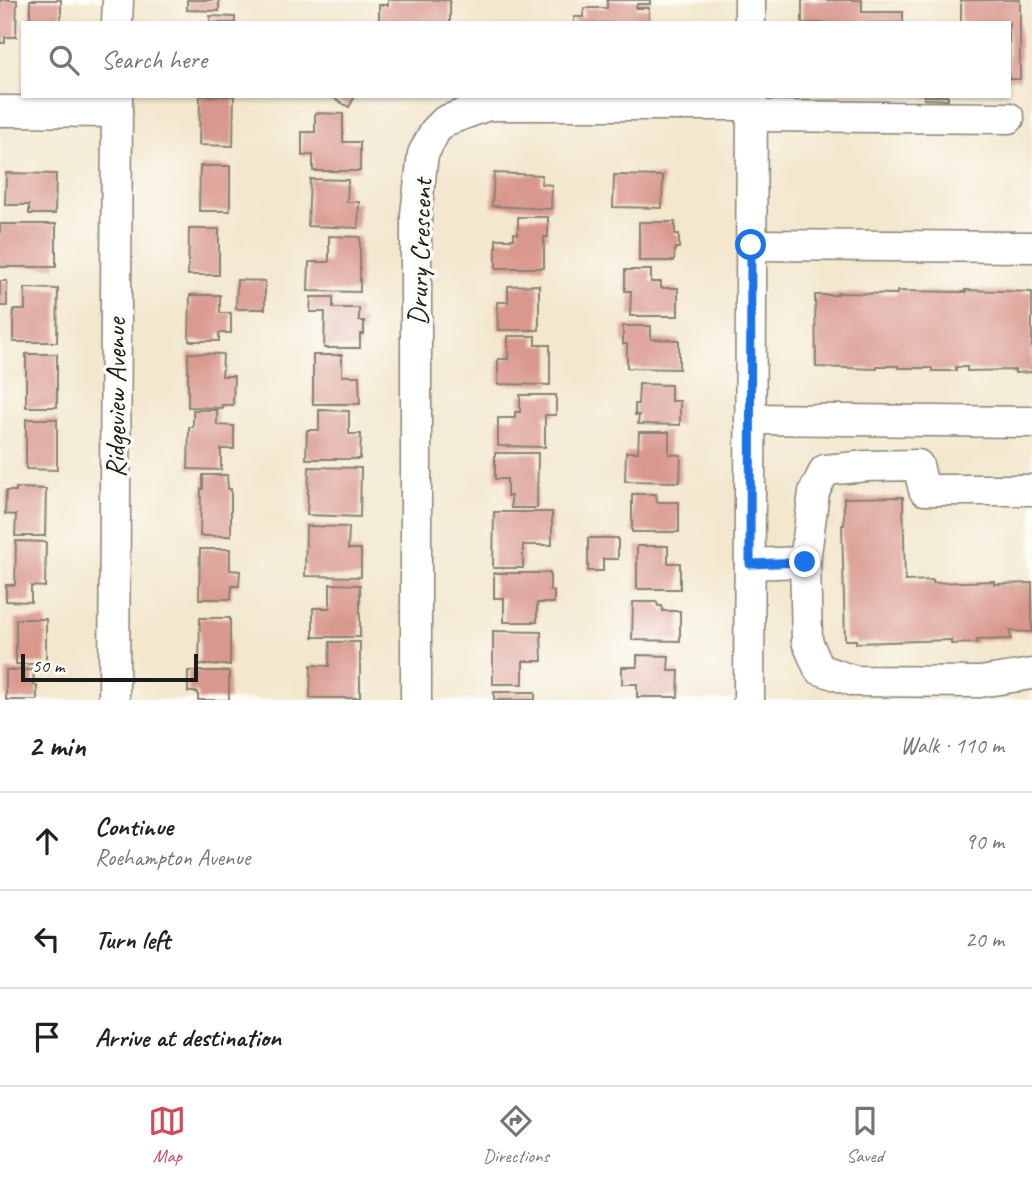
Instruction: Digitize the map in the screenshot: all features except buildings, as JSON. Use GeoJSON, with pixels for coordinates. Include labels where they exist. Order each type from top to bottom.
{"type":"FeatureCollection","features":[{"type":"Feature","properties":{"kind":"street"},"geometry":{"type":"LineString","coordinates":[[117,21],[118,0]]}},
{"type":"Feature","properties":{"kind":"street"},"geometry":{"type":"LineString","coordinates":[[750,0],[750,21]]}},
{"type":"Feature","properties":{"kind":"street"},"geometry":{"type":"LineString","coordinates":[[0,111],[117,104]]}},
{"type":"Feature","properties":{"kind":"street","name":"Ridgeview Avenue"},"geometry":{"type":"LineString","coordinates":[[114,700],[117,104]]}},
{"type":"Feature","properties":{"kind":"street","name":"Drury Crescent"},"geometry":{"type":"LineString","coordinates":[[416,700],[416,214],[423,154],[435,131],[445,121],[488,105],[752,106],[1010,118]]}},
{"type":"Feature","properties":{"kind":"street"},"geometry":{"type":"LineString","coordinates":[[749,700],[752,106]]}},
{"type":"Feature","properties":{"kind":"street"},"geometry":{"type":"LineString","coordinates":[[751,245],[1032,247]]}},
{"type":"Feature","properties":{"kind":"street"},"geometry":{"type":"LineString","coordinates":[[750,419],[1032,422]]}},
{"type":"Feature","properties":{"kind":"street"},"geometry":{"type":"LineString","coordinates":[[1032,490],[924,490],[918,465],[825,470],[814,492],[805,562],[807,641],[818,669],[854,681],[980,682],[1032,674]]}},
{"type":"Feature","properties":{"kind":"street"},"geometry":{"type":"LineString","coordinates":[[750,564],[805,562]]}},
{"type":"Feature","properties":{"kind":"route"},"geometry":{"type":"LineString","coordinates":[[751,245],[750,564],[805,562]]}}]}
